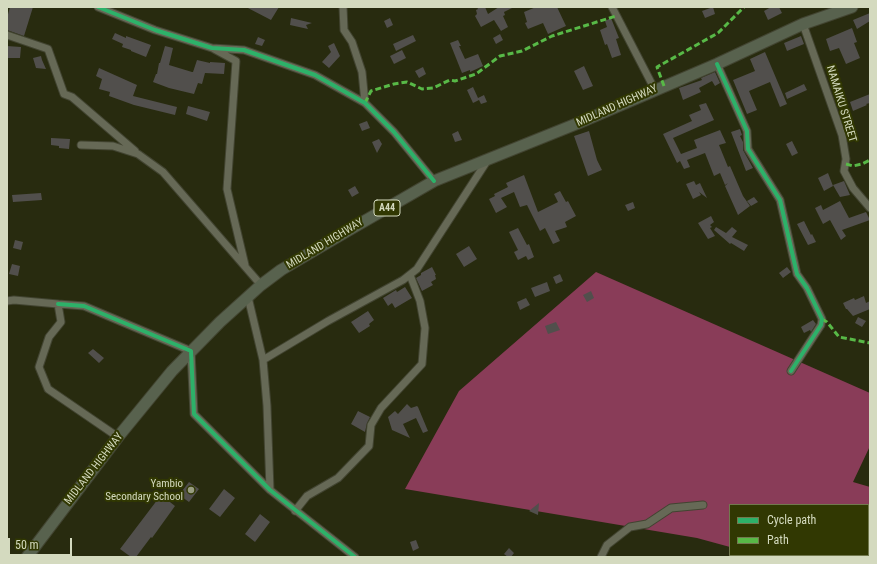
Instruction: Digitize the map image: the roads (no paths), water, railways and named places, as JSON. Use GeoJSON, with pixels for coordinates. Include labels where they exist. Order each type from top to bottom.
{"type":"FeatureCollection","features":[{"type":"Feature","properties":{"kind":"main road","name":"MIDLAND HIGHWAY"},"geometry":{"type":"LineString","coordinates":[[27,557],[118,437],[172,371],[248,297],[281,270],[434,181],[487,161],[717,64],[803,24],[852,7]]}},
{"type":"Feature","properties":{"kind":"street"},"geometry":{"type":"LineString","coordinates":[[98,7],[155,30],[212,48],[236,62],[228,189],[245,266]]}},
{"type":"Feature","properties":{"kind":"street"},"geometry":{"type":"LineString","coordinates":[[343,7],[344,30],[352,42],[362,72],[365,103]]}},
{"type":"Feature","properties":{"kind":"street"},"geometry":{"type":"LineString","coordinates":[[612,7],[655,90]]}},
{"type":"Feature","properties":{"kind":"street","name":"NAMAIKU STREET"},"geometry":{"type":"LineString","coordinates":[[803,24],[842,135],[846,160],[844,171],[853,188],[870,208]]}},
{"type":"Feature","properties":{"kind":"street"},"geometry":{"type":"LineString","coordinates":[[7,35],[48,49],[64,94],[72,97],[138,154],[163,172],[261,285]]}},
{"type":"Feature","properties":{"kind":"street"},"geometry":{"type":"LineString","coordinates":[[212,48],[244,50],[314,75],[365,103],[394,132],[434,181]]}},
{"type":"Feature","properties":{"kind":"street"},"geometry":{"type":"LineString","coordinates":[[717,64],[747,131],[748,149],[780,200],[796,274],[807,288],[822,319],[821,325],[791,370]]}},
{"type":"Feature","properties":{"kind":"street"},"geometry":{"type":"LineString","coordinates":[[80,145],[114,146],[138,154]]}},
{"type":"Feature","properties":{"kind":"street"},"geometry":{"type":"LineString","coordinates":[[263,360],[328,320],[402,280],[417,269],[487,161]]}},
{"type":"Feature","properties":{"kind":"street"},"geometry":{"type":"LineString","coordinates":[[295,510],[307,496],[338,478],[369,446],[371,426],[381,408],[422,364],[425,328],[420,301],[410,275]]}},
{"type":"Feature","properties":{"kind":"street"},"geometry":{"type":"LineString","coordinates":[[248,297],[263,360],[267,406],[270,490]]}},
{"type":"Feature","properties":{"kind":"street"},"geometry":{"type":"LineString","coordinates":[[7,301],[14,300],[84,306],[191,351],[194,414],[270,490],[355,557]]}},
{"type":"Feature","properties":{"kind":"street"},"geometry":{"type":"LineString","coordinates":[[58,304],[61,322],[49,337],[39,367],[48,389],[118,437]]}},
{"type":"Feature","properties":{"kind":"street"},"geometry":{"type":"LineString","coordinates":[[601,557],[607,545],[630,527],[647,524],[671,508],[703,505]]}},
{"type":"Feature","properties":{"kind":"place","name":"Yambio Secondary School"},"geometry":{"type":"Point","coordinates":[191,490]}}]}
